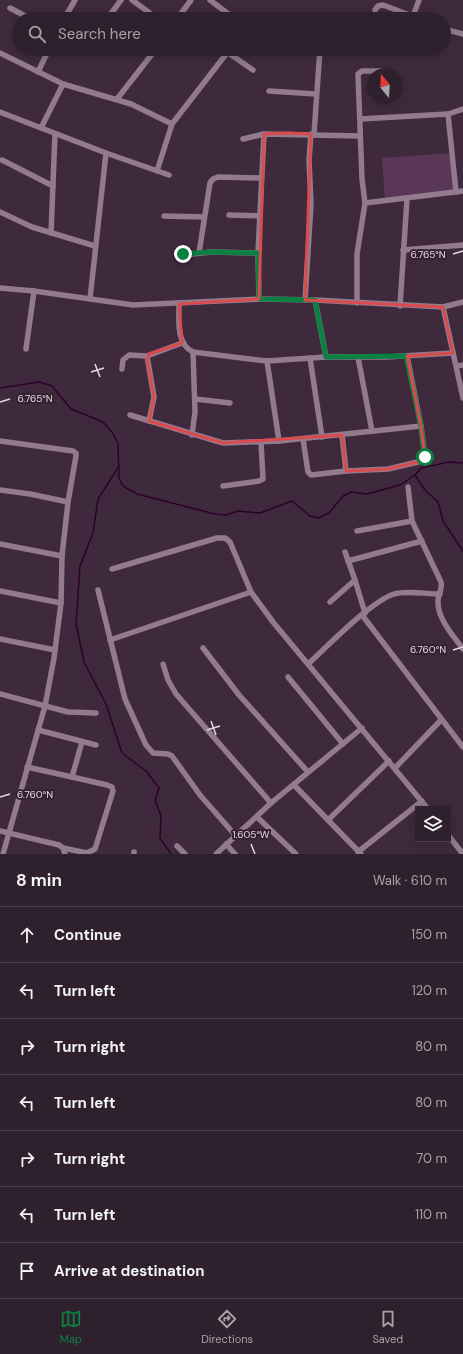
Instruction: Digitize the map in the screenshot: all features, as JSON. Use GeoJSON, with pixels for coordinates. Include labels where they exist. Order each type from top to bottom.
{"type":"FeatureCollection","features":[{"type":"Feature","properties":{"kind":"street"},"geometry":{"type":"LineString","coordinates":[[68,12],[75,0]]}},
{"type":"Feature","properties":{"kind":"street"},"geometry":{"type":"LineString","coordinates":[[112,12],[121,0]]}},
{"type":"Feature","properties":{"kind":"street"},"geometry":{"type":"LineString","coordinates":[[132,0],[148,12]]}},
{"type":"Feature","properties":{"kind":"street"},"geometry":{"type":"LineString","coordinates":[[182,12],[190,0]]}},
{"type":"Feature","properties":{"kind":"street"},"geometry":{"type":"LineString","coordinates":[[210,0],[226,12]]}},
{"type":"Feature","properties":{"kind":"street"},"geometry":{"type":"LineString","coordinates":[[414,12],[419,0]]}},
{"type":"Feature","properties":{"kind":"street"},"geometry":{"type":"LineString","coordinates":[[375,10],[378,6],[383,5],[402,12]]}},
{"type":"Feature","properties":{"kind":"street"},"geometry":{"type":"LineString","coordinates":[[10,8],[18,12]]}},
{"type":"Feature","properties":{"kind":"street"},"geometry":{"type":"LineString","coordinates":[[451,31],[463,34]]}},
{"type":"Feature","properties":{"kind":"street"},"geometry":{"type":"LineString","coordinates":[[0,53],[63,84],[117,99],[146,110],[172,124]]}},
{"type":"Feature","properties":{"kind":"street"},"geometry":{"type":"LineString","coordinates":[[38,72],[46,56]]}},
{"type":"Feature","properties":{"kind":"street"},"geometry":{"type":"LineString","coordinates":[[117,99],[151,56]]}},
{"type":"Feature","properties":{"kind":"street"},"geometry":{"type":"LineString","coordinates":[[157,171],[172,124],[224,56]]}},
{"type":"Feature","properties":{"kind":"street"},"geometry":{"type":"LineString","coordinates":[[234,56],[252,70]]}},
{"type":"Feature","properties":{"kind":"street"},"geometry":{"type":"LineString","coordinates":[[304,300],[311,204],[309,160],[313,134],[319,56]]}},
{"type":"Feature","properties":{"kind":"street"},"geometry":{"type":"LineString","coordinates":[[357,303],[357,254],[365,203],[360,136],[359,73],[367,71]]}},
{"type":"Feature","properties":{"kind":"street"},"geometry":{"type":"LineString","coordinates":[[41,128],[63,84]]}},
{"type":"Feature","properties":{"kind":"street"},"geometry":{"type":"LineString","coordinates":[[269,91],[316,94]]}},
{"type":"Feature","properties":{"kind":"street"},"geometry":{"type":"LineString","coordinates":[[360,119],[448,114],[463,109]]}},
{"type":"Feature","properties":{"kind":"street"},"geometry":{"type":"LineString","coordinates":[[0,112],[106,153],[170,175]]}},
{"type":"Feature","properties":{"kind":"street"},"geometry":{"type":"LineString","coordinates":[[448,114],[456,192]]}},
{"type":"Feature","properties":{"kind":"street"},"geometry":{"type":"LineString","coordinates":[[51,233],[55,134]]}},
{"type":"Feature","properties":{"kind":"street"},"geometry":{"type":"LineString","coordinates":[[243,139],[264,134],[360,136]]}},
{"type":"Feature","properties":{"kind":"street"},"geometry":{"type":"LineString","coordinates":[[259,299],[258,253],[264,134]]}},
{"type":"Feature","properties":{"kind":"street"},"geometry":{"type":"LineString","coordinates":[[90,299],[106,153]]}},
{"type":"Feature","properties":{"kind":"street"},"geometry":{"type":"LineString","coordinates":[[2,160],[53,186]]}},
{"type":"Feature","properties":{"kind":"street"},"geometry":{"type":"LineString","coordinates":[[199,253],[210,183],[213,179],[218,177],[261,178]]}},
{"type":"Feature","properties":{"kind":"street"},"geometry":{"type":"LineString","coordinates":[[365,203],[463,191]]}},
{"type":"Feature","properties":{"kind":"street"},"geometry":{"type":"LineString","coordinates":[[400,306],[407,199]]}},
{"type":"Feature","properties":{"kind":"street"},"geometry":{"type":"LineString","coordinates":[[0,212],[32,227],[95,246]]}},
{"type":"Feature","properties":{"kind":"street"},"geometry":{"type":"LineString","coordinates":[[229,215],[260,216]]}},
{"type":"Feature","properties":{"kind":"street"},"geometry":{"type":"LineString","coordinates":[[164,216],[204,216]]}},
{"type":"Feature","properties":{"kind":"street"},"geometry":{"type":"LineString","coordinates":[[403,250],[463,245]]}},
{"type":"Feature","properties":{"kind":"street"},"geometry":{"type":"LineString","coordinates":[[183,254],[258,253]]}},
{"type":"Feature","properties":{"kind":"street"},"geometry":{"type":"LineString","coordinates":[[0,288],[34,291],[133,305],[259,299],[315,300],[443,308],[463,302]]}},
{"type":"Feature","properties":{"kind":"street"},"geometry":{"type":"LineString","coordinates":[[26,349],[34,291]]}},
{"type":"Feature","properties":{"kind":"street"},"geometry":{"type":"LineString","coordinates":[[315,300],[326,357]]}},
{"type":"Feature","properties":{"kind":"street"},"geometry":{"type":"LineString","coordinates":[[179,304],[182,343],[188,350],[193,352],[266,361],[326,357],[406,356],[453,353]]}},
{"type":"Feature","properties":{"kind":"street"},"geometry":{"type":"LineString","coordinates":[[443,308],[453,353],[460,366],[463,398]]}},
{"type":"Feature","properties":{"kind":"street"},"geometry":{"type":"LineString","coordinates":[[122,369],[123,360],[130,355],[147,356],[182,343]]}},
{"type":"Feature","properties":{"kind":"street"},"geometry":{"type":"LineString","coordinates":[[192,435],[195,399],[193,352]]}},
{"type":"Feature","properties":{"kind":"street"},"geometry":{"type":"LineString","coordinates":[[147,356],[152,376],[154,397],[149,421]]}},
{"type":"Feature","properties":{"kind":"street"},"geometry":{"type":"LineString","coordinates":[[303,439],[309,475],[346,470],[388,469],[422,461],[425,457],[421,426],[406,356]]}},
{"type":"Feature","properties":{"kind":"street"},"geometry":{"type":"LineString","coordinates":[[358,357],[372,431]]}},
{"type":"Feature","properties":{"kind":"street"},"geometry":{"type":"LineString","coordinates":[[310,358],[322,437]]}},
{"type":"Feature","properties":{"kind":"street"},"geometry":{"type":"LineString","coordinates":[[266,361],[279,441]]}},
{"type":"Feature","properties":{"kind":"street"},"geometry":{"type":"LineString","coordinates":[[195,399],[230,403]]}},
{"type":"Feature","properties":{"kind":"street"},"geometry":{"type":"LineString","coordinates":[[130,415],[192,435],[223,442],[279,441],[421,426]]}},
{"type":"Feature","properties":{"kind":"street"},"geometry":{"type":"LineString","coordinates":[[342,435],[346,470]]}},
{"type":"Feature","properties":{"kind":"street"},"geometry":{"type":"LineString","coordinates":[[0,441],[73,451],[76,453],[68,502],[62,556],[61,603],[55,650],[45,706],[3,854]]}},
{"type":"Feature","properties":{"kind":"street"},"geometry":{"type":"LineString","coordinates":[[223,486],[263,479],[261,442]]}},
{"type":"Feature","properties":{"kind":"street"},"geometry":{"type":"LineString","coordinates":[[408,487],[412,521],[442,582],[442,588],[437,602],[439,613],[462,647]]}},
{"type":"Feature","properties":{"kind":"street"},"geometry":{"type":"LineString","coordinates":[[0,490],[30,494],[68,502]]}},
{"type":"Feature","properties":{"kind":"street"},"geometry":{"type":"LineString","coordinates":[[357,531],[412,521]]}},
{"type":"Feature","properties":{"kind":"street"},"geometry":{"type":"LineString","coordinates":[[112,569],[217,538],[225,538],[230,542],[251,592],[308,664],[426,806]]}},
{"type":"Feature","properties":{"kind":"street"},"geometry":{"type":"LineString","coordinates":[[348,561],[422,541]]}},
{"type":"Feature","properties":{"kind":"street"},"geometry":{"type":"LineString","coordinates":[[0,544],[62,556]]}},
{"type":"Feature","properties":{"kind":"street"},"geometry":{"type":"LineString","coordinates":[[345,552],[356,580],[363,614],[441,720],[463,747]]}},
{"type":"Feature","properties":{"kind":"street"},"geometry":{"type":"LineString","coordinates":[[330,602],[356,580]]}},
{"type":"Feature","properties":{"kind":"street"},"geometry":{"type":"LineString","coordinates":[[98,590],[125,699],[146,745],[153,753],[168,754],[172,756],[200,795],[235,835]]}},
{"type":"Feature","properties":{"kind":"street"},"geometry":{"type":"LineString","coordinates":[[0,591],[61,603]]}},
{"type":"Feature","properties":{"kind":"street"},"geometry":{"type":"LineString","coordinates":[[110,640],[251,592]]}},
{"type":"Feature","properties":{"kind":"street"},"geometry":{"type":"LineString","coordinates":[[308,664],[363,614],[392,595],[400,593],[440,594]]}},
{"type":"Feature","properties":{"kind":"street"},"geometry":{"type":"LineString","coordinates":[[0,639],[55,650]]}},
{"type":"Feature","properties":{"kind":"street"},"geometry":{"type":"LineString","coordinates":[[203,648],[239,695],[308,772]]}},
{"type":"Feature","properties":{"kind":"street"},"geometry":{"type":"LineString","coordinates":[[163,664],[168,680],[176,694],[271,803]]}},
{"type":"Feature","properties":{"kind":"street"},"geometry":{"type":"LineString","coordinates":[[288,676],[343,744]]}},
{"type":"Feature","properties":{"kind":"street"},"geometry":{"type":"LineString","coordinates":[[0,694],[75,713],[96,713]]}},
{"type":"Feature","properties":{"kind":"street"},"geometry":{"type":"LineString","coordinates":[[394,768],[441,720]]}},
{"type":"Feature","properties":{"kind":"street"},"geometry":{"type":"LineString","coordinates":[[216,854],[271,803],[362,728]]}},
{"type":"Feature","properties":{"kind":"street"},"geometry":{"type":"LineString","coordinates":[[38,730],[96,745]]}},
{"type":"Feature","properties":{"kind":"street"},"geometry":{"type":"LineString","coordinates":[[72,777],[82,742]]}},
{"type":"Feature","properties":{"kind":"street"},"geometry":{"type":"LineString","coordinates":[[328,820],[389,761]]}},
{"type":"Feature","properties":{"kind":"street"},"geometry":{"type":"LineString","coordinates":[[0,831],[59,845],[64,851],[88,853],[95,849],[113,791],[112,787],[27,768]]}},
{"type":"Feature","properties":{"kind":"street"},"geometry":{"type":"LineString","coordinates":[[294,785],[360,853],[422,801]]}},
{"type":"Feature","properties":{"kind":"street"},"geometry":{"type":"LineString","coordinates":[[257,817],[296,854]]}},
{"type":"Feature","properties":{"kind":"street"},"geometry":{"type":"LineString","coordinates":[[451,839],[463,854]]}},
{"type":"Feature","properties":{"kind":"street"},"geometry":{"type":"LineString","coordinates":[[226,844],[235,854]]}},
{"type":"Feature","properties":{"kind":"street"},"geometry":{"type":"LineString","coordinates":[[177,846],[184,854]]}},
{"type":"Feature","properties":{"kind":"highlighted area"},"geometry":{"type":"Polygon","coordinates":[[[288,133],[311,134],[305,300],[443,307],[453,353],[407,356],[421,426],[425,457],[422,461],[388,469],[346,471],[342,435],[223,443],[149,421],[154,397],[147,359],[149,354],[182,343],[179,304],[259,299],[264,134],[288,133]]]}},
{"type":"Feature","properties":{"kind":"shaded area"},"geometry":{"type":"Polygon","coordinates":[[[451,153],[453,193],[385,199],[382,158],[451,153]]]}},
{"type":"Feature","properties":{"kind":"waterway"},"geometry":{"type":"LineString","coordinates":[[0,388],[39,382],[52,386],[71,409],[103,422],[112,432],[118,443],[119,478],[123,486],[137,494],[215,514],[226,515],[238,511],[260,513],[292,501],[310,516],[318,518],[329,513],[343,496],[351,492],[367,494],[400,485],[415,475],[421,468],[449,462],[463,463]]}},
{"type":"Feature","properties":{"kind":"waterway"},"geometry":{"type":"LineString","coordinates":[[119,466],[98,499],[93,533],[80,566],[76,624],[84,662],[106,704],[122,753],[146,771],[159,788],[155,800],[161,816],[160,838],[171,854]]}},
{"type":"Feature","properties":{"kind":"waterway"},"geometry":{"type":"LineString","coordinates":[[415,475],[425,490],[438,502],[443,521],[463,551]]}},
{"type":"Feature","properties":{"kind":"route"},"geometry":{"type":"LineString","coordinates":[[183,254],[211,252],[258,253],[259,299],[315,300],[326,357],[406,356],[421,426],[425,457]]}}]}
